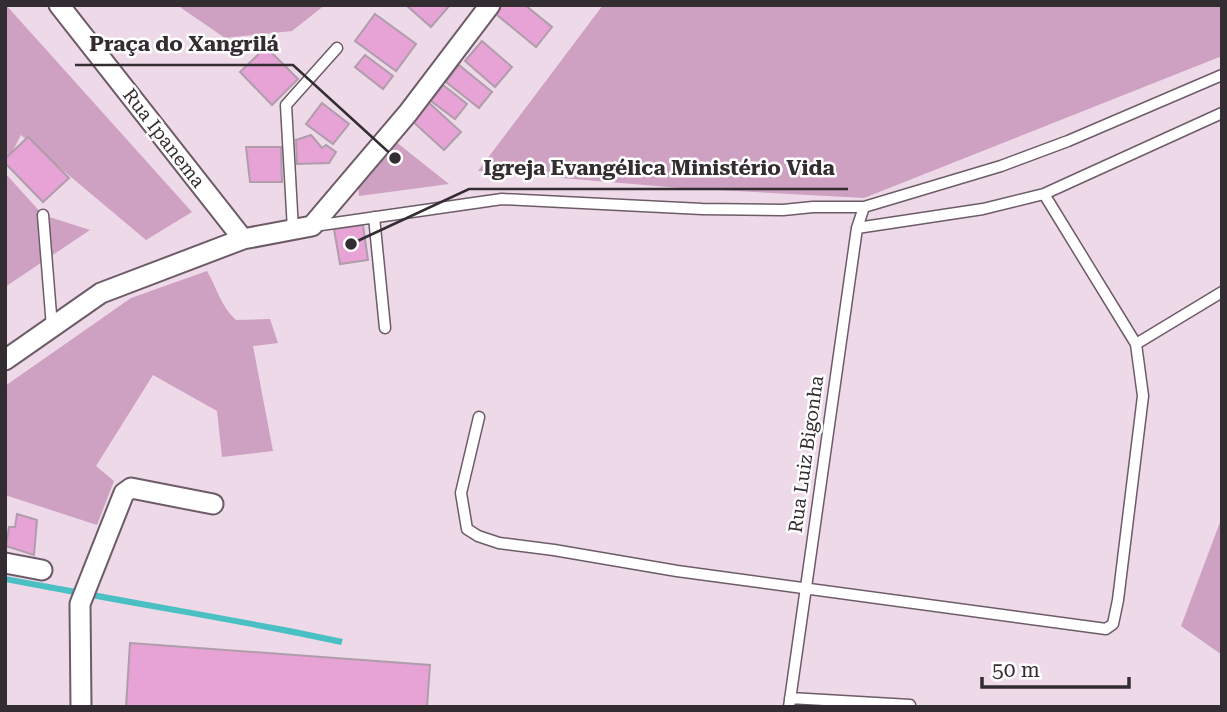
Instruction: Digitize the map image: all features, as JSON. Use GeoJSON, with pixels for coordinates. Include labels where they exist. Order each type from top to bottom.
{"type":"FeatureCollection","features":[{"type":"Feature","properties":{"kind":"street","name":"Rua Ipanema"},"geometry":{"type":"LineString","coordinates":[[59,5],[243,239]]}},
{"type":"Feature","properties":{"kind":"street"},"geometry":{"type":"LineString","coordinates":[[5,360],[100,293],[243,239],[303,228],[408,113],[490,5]]}},
{"type":"Feature","properties":{"kind":"street"},"geometry":{"type":"LineString","coordinates":[[81,707],[80,604],[124,493],[131,488],[213,504]]}},
{"type":"Feature","properties":{"kind":"street"},"geometry":{"type":"LineString","coordinates":[[5,564],[42,570]]}},
{"type":"Feature","properties":{"kind":"lane"},"geometry":{"type":"LineString","coordinates":[[337,48],[286,105],[303,228],[502,199],[702,209],[864,207],[1001,166],[1068,141],[1222,75]]}},
{"type":"Feature","properties":{"kind":"lane"},"geometry":{"type":"LineString","coordinates":[[857,228],[982,209],[1044,194],[1222,113]]}},
{"type":"Feature","properties":{"kind":"lane"},"geometry":{"type":"LineString","coordinates":[[479,417],[461,493],[467,529],[478,536],[499,543],[677,571],[1106,629],[1113,624],[1118,600],[1143,396],[1136,344],[1044,194]]}},
{"type":"Feature","properties":{"kind":"lane","name":"Rua Luiz Bigonha"},"geometry":{"type":"LineString","coordinates":[[790,702],[857,228],[864,207]]}},
{"type":"Feature","properties":{"kind":"lane"},"geometry":{"type":"LineString","coordinates":[[43,215],[52,327]]}},
{"type":"Feature","properties":{"kind":"lane"},"geometry":{"type":"LineString","coordinates":[[373,217],[386,328]]}},
{"type":"Feature","properties":{"kind":"lane"},"geometry":{"type":"LineString","coordinates":[[1136,344],[1222,292]]}},
{"type":"Feature","properties":{"kind":"lane"},"geometry":{"type":"LineString","coordinates":[[790,702],[911,705]]}},
{"type":"Feature","properties":{"kind":"shaded area"},"geometry":{"type":"Polygon","coordinates":[[[6,5],[192,212],[146,240],[21,135],[5,166],[6,5]]]}},
{"type":"Feature","properties":{"kind":"shaded area"},"geometry":{"type":"Polygon","coordinates":[[[177,5],[325,5],[292,31],[225,38],[177,5]]]}},
{"type":"Feature","properties":{"kind":"shaded area"},"geometry":{"type":"Polygon","coordinates":[[[603,5],[1222,5],[1222,56],[864,198],[680,188],[478,171],[603,5]]]}},
{"type":"Feature","properties":{"kind":"shaded area"},"geometry":{"type":"Polygon","coordinates":[[[391,138],[449,184],[359,196],[357,178],[391,138]]]}},
{"type":"Feature","properties":{"kind":"shaded area"},"geometry":{"type":"Polygon","coordinates":[[[5,173],[43,215],[90,230],[5,287],[5,173]]]}},
{"type":"Feature","properties":{"kind":"shaded area"},"geometry":{"type":"Polygon","coordinates":[[[207,271],[223,303],[236,320],[270,319],[278,343],[253,346],[273,451],[222,457],[217,411],[153,375],[96,466],[114,481],[97,525],[5,495],[5,386],[131,298],[207,271]]]}},
{"type":"Feature","properties":{"kind":"shaded area"},"geometry":{"type":"Polygon","coordinates":[[[1222,517],[1222,655],[1181,626],[1222,517]]]}},
{"type":"Feature","properties":{"kind":"water"},"geometry":{"type":"Polygon","coordinates":[[[5,576],[343,639],[341,645],[5,582],[5,576]]]}},
{"type":"Feature","properties":{"kind":"building"},"geometry":{"type":"Polygon","coordinates":[[[406,5],[450,5],[431,27],[406,5]]]}},
{"type":"Feature","properties":{"kind":"building"},"geometry":{"type":"Polygon","coordinates":[[[496,5],[525,5],[552,27],[536,47],[491,10],[496,5]]]}},
{"type":"Feature","properties":{"kind":"building"},"geometry":{"type":"Polygon","coordinates":[[[375,14],[416,44],[396,71],[355,41],[375,14]]]}},
{"type":"Feature","properties":{"kind":"building"},"geometry":{"type":"Polygon","coordinates":[[[482,41],[512,67],[495,87],[465,61],[482,41]]]}},
{"type":"Feature","properties":{"kind":"building"},"geometry":{"type":"Polygon","coordinates":[[[266,47],[298,79],[272,105],[240,72],[266,47]]]}},
{"type":"Feature","properties":{"kind":"building"},"geometry":{"type":"Polygon","coordinates":[[[365,55],[393,76],[383,89],[355,67],[365,55]]]}},
{"type":"Feature","properties":{"kind":"building"},"geometry":{"type":"Polygon","coordinates":[[[459,65],[492,92],[479,108],[446,82],[459,65]]]}},
{"type":"Feature","properties":{"kind":"building"},"geometry":{"type":"Polygon","coordinates":[[[443,85],[467,104],[455,119],[431,101],[443,85]]]}},
{"type":"Feature","properties":{"kind":"building"},"geometry":{"type":"Polygon","coordinates":[[[426,100],[461,132],[444,150],[410,119],[426,100]]]}},
{"type":"Feature","properties":{"kind":"building"},"geometry":{"type":"Polygon","coordinates":[[[322,103],[349,124],[333,144],[306,124],[322,103]]]}},
{"type":"Feature","properties":{"kind":"building"},"geometry":{"type":"Polygon","coordinates":[[[311,135],[322,148],[326,145],[336,152],[329,163],[297,164],[296,140],[311,135]]]}},
{"type":"Feature","properties":{"kind":"building"},"geometry":{"type":"Polygon","coordinates":[[[28,137],[69,178],[43,202],[5,163],[5,159],[28,137]]]}},
{"type":"Feature","properties":{"kind":"building"},"geometry":{"type":"Polygon","coordinates":[[[246,147],[281,147],[282,182],[250,182],[246,147]]]}},
{"type":"Feature","properties":{"kind":"building"},"geometry":{"type":"Polygon","coordinates":[[[363,225],[368,260],[340,264],[334,229],[363,225]]]}},
{"type":"Feature","properties":{"kind":"building"},"geometry":{"type":"Polygon","coordinates":[[[17,514],[37,520],[34,555],[6,546],[9,527],[15,527],[17,514]]]}},
{"type":"Feature","properties":{"kind":"building"},"geometry":{"type":"Polygon","coordinates":[[[130,643],[430,665],[427,707],[126,707],[130,643]]]}},
{"type":"Feature","properties":{"kind":"place","name":"Praça do Xangrilá"},"geometry":{"type":"Point","coordinates":[395,158]}},
{"type":"Feature","properties":{"kind":"place","name":"Igreja Evangélica Ministério Vida"},"geometry":{"type":"Point","coordinates":[351,244]}}]}
